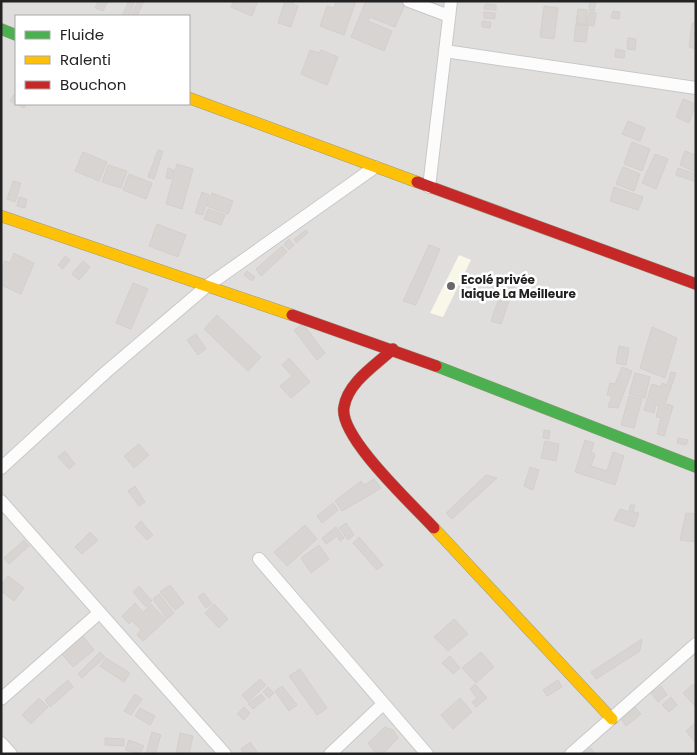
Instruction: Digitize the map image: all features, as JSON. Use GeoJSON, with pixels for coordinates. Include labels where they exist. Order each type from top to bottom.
{"type":"FeatureCollection","features":[{"type":"Feature","properties":{"kind":"street"},"geometry":{"type":"LineString","coordinates":[[410,1],[449,16]]}},
{"type":"Feature","properties":{"kind":"street"},"geometry":{"type":"LineString","coordinates":[[429,187],[451,1]]}},
{"type":"Feature","properties":{"kind":"street"},"geometry":{"type":"LineString","coordinates":[[1,29],[15,35]]}},
{"type":"Feature","properties":{"kind":"street"},"geometry":{"type":"LineString","coordinates":[[445,51],[696,88]]}},
{"type":"Feature","properties":{"kind":"street"},"geometry":{"type":"LineString","coordinates":[[190,98],[696,284]]}},
{"type":"Feature","properties":{"kind":"street"},"geometry":{"type":"LineString","coordinates":[[1,468],[106,372],[207,286],[375,167]]}},
{"type":"Feature","properties":{"kind":"street"},"geometry":{"type":"LineString","coordinates":[[1,216],[393,349],[696,467]]}},
{"type":"Feature","properties":{"kind":"street"},"geometry":{"type":"LineString","coordinates":[[393,349],[352,389],[344,402],[343,417],[347,429],[360,448],[612,719]]}},
{"type":"Feature","properties":{"kind":"street"},"geometry":{"type":"LineString","coordinates":[[1,501],[225,754]]}},
{"type":"Feature","properties":{"kind":"street"},"geometry":{"type":"LineString","coordinates":[[260,559],[427,754]]}},
{"type":"Feature","properties":{"kind":"street"},"geometry":{"type":"LineString","coordinates":[[1,699],[99,613]]}},
{"type":"Feature","properties":{"kind":"street"},"geometry":{"type":"LineString","coordinates":[[572,754],[696,644]]}},
{"type":"Feature","properties":{"kind":"street"},"geometry":{"type":"LineString","coordinates":[[330,754],[383,704]]}},
{"type":"Feature","properties":{"kind":"street"},"geometry":{"type":"LineString","coordinates":[[1,743],[10,754]]}},
{"type":"Feature","properties":{"kind":"shaded area"},"geometry":{"type":"Polygon","coordinates":[[[1,1],[696,1],[696,754],[1,754],[1,1]]]}},
{"type":"Feature","properties":{"kind":"shaded area","name":"Ecolé privée laique La Meilleure"},"geometry":{"type":"Polygon","coordinates":[[[459,255],[471,260],[443,317],[430,313],[459,255]]]}},
{"type":"Feature","properties":{"kind":"building"},"geometry":{"type":"Polygon","coordinates":[[[98,1],[108,1],[103,11],[95,8],[98,1]]]}},
{"type":"Feature","properties":{"kind":"building"},"geometry":{"type":"Polygon","coordinates":[[[129,1],[135,1],[129,15],[122,15],[129,1]]]}},
{"type":"Feature","properties":{"kind":"building"},"geometry":{"type":"Polygon","coordinates":[[[138,1],[144,1],[137,15],[131,15],[138,1]]]}},
{"type":"Feature","properties":{"kind":"building"},"geometry":{"type":"Polygon","coordinates":[[[234,1],[258,1],[252,16],[231,7],[234,1]]]}},
{"type":"Feature","properties":{"kind":"building"},"geometry":{"type":"Polygon","coordinates":[[[285,1],[294,1],[293,4],[298,6],[291,27],[278,23],[285,1]]]}},
{"type":"Feature","properties":{"kind":"building"},"geometry":{"type":"Polygon","coordinates":[[[336,1],[356,1],[344,35],[320,26],[327,6],[334,8],[336,1]]]}},
{"type":"Feature","properties":{"kind":"building"},"geometry":{"type":"Polygon","coordinates":[[[366,1],[398,1],[405,4],[395,27],[370,17],[368,21],[392,31],[384,51],[351,37],[366,1]]]}},
{"type":"Feature","properties":{"kind":"building"},"geometry":{"type":"Polygon","coordinates":[[[590,1],[596,1],[594,11],[589,10],[590,1]]]}},
{"type":"Feature","properties":{"kind":"building"},"geometry":{"type":"Polygon","coordinates":[[[485,4],[496,5],[496,10],[484,9],[485,4]]]}},
{"type":"Feature","properties":{"kind":"building"},"geometry":{"type":"Polygon","coordinates":[[[544,6],[558,8],[554,39],[540,37],[544,6]]]}},
{"type":"Feature","properties":{"kind":"building"},"geometry":{"type":"Polygon","coordinates":[[[578,9],[587,10],[586,25],[576,23],[578,9]]]}},
{"type":"Feature","properties":{"kind":"building"},"geometry":{"type":"Polygon","coordinates":[[[613,11],[620,12],[619,19],[611,18],[613,11]]]}},
{"type":"Feature","properties":{"kind":"building"},"geometry":{"type":"Polygon","coordinates":[[[484,12],[495,13],[495,19],[484,18],[484,12]]]}},
{"type":"Feature","properties":{"kind":"building"},"geometry":{"type":"Polygon","coordinates":[[[589,12],[596,13],[594,26],[587,25],[589,12]]]}},
{"type":"Feature","properties":{"kind":"building"},"geometry":{"type":"Polygon","coordinates":[[[482,21],[491,22],[490,28],[482,27],[482,21]]]}},
{"type":"Feature","properties":{"kind":"building"},"geometry":{"type":"Polygon","coordinates":[[[692,23],[696,23],[696,49],[689,47],[692,23]]]}},
{"type":"Feature","properties":{"kind":"building"},"geometry":{"type":"Polygon","coordinates":[[[576,24],[588,26],[586,42],[574,41],[576,24]]]}},
{"type":"Feature","properties":{"kind":"building"},"geometry":{"type":"Polygon","coordinates":[[[628,38],[636,39],[635,50],[627,49],[628,38]]]}},
{"type":"Feature","properties":{"kind":"building"},"geometry":{"type":"Polygon","coordinates":[[[616,49],[625,51],[624,58],[615,57],[616,49]]]}},
{"type":"Feature","properties":{"kind":"building"},"geometry":{"type":"Polygon","coordinates":[[[310,50],[319,53],[321,50],[338,57],[327,85],[301,74],[310,50]]]}},
{"type":"Feature","properties":{"kind":"building"},"geometry":{"type":"Polygon","coordinates":[[[14,94],[15,104],[10,101],[14,94]]]}},
{"type":"Feature","properties":{"kind":"building"},"geometry":{"type":"Polygon","coordinates":[[[683,99],[696,104],[689,123],[676,117],[683,99]]]}},
{"type":"Feature","properties":{"kind":"building"},"geometry":{"type":"Polygon","coordinates":[[[628,121],[645,128],[640,141],[622,134],[628,121]]]}},
{"type":"Feature","properties":{"kind":"building"},"geometry":{"type":"Polygon","coordinates":[[[632,142],[650,149],[642,171],[624,164],[632,142]]]}},
{"type":"Feature","properties":{"kind":"building"},"geometry":{"type":"Polygon","coordinates":[[[158,150],[163,151],[154,179],[148,177],[158,150]]]}},
{"type":"Feature","properties":{"kind":"building"},"geometry":{"type":"Polygon","coordinates":[[[685,151],[696,155],[696,172],[680,165],[685,151]]]}},
{"type":"Feature","properties":{"kind":"building"},"geometry":{"type":"Polygon","coordinates":[[[83,152],[107,162],[99,181],[75,171],[83,152]]]}},
{"type":"Feature","properties":{"kind":"building"},"geometry":{"type":"Polygon","coordinates":[[[655,154],[668,159],[656,189],[642,183],[655,154]]]}},
{"type":"Feature","properties":{"kind":"building"},"geometry":{"type":"Polygon","coordinates":[[[177,164],[193,169],[182,209],[166,204],[177,164]]]}},
{"type":"Feature","properties":{"kind":"building"},"geometry":{"type":"Polygon","coordinates":[[[108,165],[127,171],[121,188],[102,182],[108,165]]]}},
{"type":"Feature","properties":{"kind":"building"},"geometry":{"type":"Polygon","coordinates":[[[623,167],[640,174],[634,191],[616,184],[623,167]]]}},
{"type":"Feature","properties":{"kind":"building"},"geometry":{"type":"Polygon","coordinates":[[[168,168],[174,170],[171,179],[166,178],[168,168]]]}},
{"type":"Feature","properties":{"kind":"building"},"geometry":{"type":"Polygon","coordinates":[[[678,168],[696,174],[696,182],[676,175],[678,168]]]}},
{"type":"Feature","properties":{"kind":"building"},"geometry":{"type":"Polygon","coordinates":[[[129,174],[152,183],[146,199],[123,190],[129,174]]]}},
{"type":"Feature","properties":{"kind":"building"},"geometry":{"type":"Polygon","coordinates":[[[13,181],[21,183],[15,202],[7,199],[13,181]]]}},
{"type":"Feature","properties":{"kind":"building"},"geometry":{"type":"Polygon","coordinates":[[[614,187],[643,197],[638,210],[610,201],[614,187]]]}},
{"type":"Feature","properties":{"kind":"building"},"geometry":{"type":"Polygon","coordinates":[[[202,192],[209,195],[203,215],[195,213],[202,192]]]}},
{"type":"Feature","properties":{"kind":"building"},"geometry":{"type":"Polygon","coordinates":[[[212,193],[233,201],[228,214],[207,206],[212,193]]]}},
{"type":"Feature","properties":{"kind":"building"},"geometry":{"type":"Polygon","coordinates":[[[19,197],[27,199],[25,208],[17,206],[19,197]]]}},
{"type":"Feature","properties":{"kind":"building"},"geometry":{"type":"Polygon","coordinates":[[[208,209],[225,215],[221,225],[204,219],[208,209]]]}},
{"type":"Feature","properties":{"kind":"building"},"geometry":{"type":"Polygon","coordinates":[[[157,224],[186,235],[178,257],[149,246],[157,224]]]}},
{"type":"Feature","properties":{"kind":"building"},"geometry":{"type":"Polygon","coordinates":[[[306,230],[308,233],[296,243],[294,239],[306,230]]]}},
{"type":"Feature","properties":{"kind":"building"},"geometry":{"type":"Polygon","coordinates":[[[289,239],[294,245],[289,250],[284,244],[289,239]]]}},
{"type":"Feature","properties":{"kind":"building"},"geometry":{"type":"Polygon","coordinates":[[[429,245],[440,249],[416,305],[403,301],[429,245]]]}},
{"type":"Feature","properties":{"kind":"building"},"geometry":{"type":"Polygon","coordinates":[[[282,246],[287,252],[261,276],[256,269],[282,246]]]}},
{"type":"Feature","properties":{"kind":"building"},"geometry":{"type":"Polygon","coordinates":[[[14,253],[34,263],[21,294],[1,285],[1,270],[5,261],[10,263],[14,253]]]}},
{"type":"Feature","properties":{"kind":"building"},"geometry":{"type":"Polygon","coordinates":[[[65,256],[70,260],[63,269],[58,265],[65,256]]]}},
{"type":"Feature","properties":{"kind":"building"},"geometry":{"type":"Polygon","coordinates":[[[83,261],[90,267],[79,280],[72,274],[83,261]]]}},
{"type":"Feature","properties":{"kind":"building"},"geometry":{"type":"Polygon","coordinates":[[[247,271],[255,277],[252,281],[244,275],[247,271]]]}},
{"type":"Feature","properties":{"kind":"building"},"geometry":{"type":"Polygon","coordinates":[[[507,275],[517,278],[501,324],[491,321],[507,275]]]}},
{"type":"Feature","properties":{"kind":"building"},"geometry":{"type":"Polygon","coordinates":[[[133,283],[148,289],[131,329],[116,323],[133,283]]]}},
{"type":"Feature","properties":{"kind":"building"},"geometry":{"type":"Polygon","coordinates":[[[217,315],[261,357],[248,371],[204,329],[217,315]]]}},
{"type":"Feature","properties":{"kind":"building"},"geometry":{"type":"Polygon","coordinates":[[[303,324],[325,353],[317,360],[294,330],[303,324]]]}},
{"type":"Feature","properties":{"kind":"building"},"geometry":{"type":"Polygon","coordinates":[[[652,327],[677,338],[665,378],[640,368],[652,327]]]}},
{"type":"Feature","properties":{"kind":"building"},"geometry":{"type":"Polygon","coordinates":[[[196,334],[206,349],[198,355],[187,340],[196,334]]]}},
{"type":"Feature","properties":{"kind":"building"},"geometry":{"type":"Polygon","coordinates":[[[619,346],[629,348],[626,365],[616,363],[619,346]]]}},
{"type":"Feature","properties":{"kind":"building"},"geometry":{"type":"Polygon","coordinates":[[[289,358],[310,382],[291,398],[280,386],[292,376],[282,365],[289,358]]]}},
{"type":"Feature","properties":{"kind":"building"},"geometry":{"type":"Polygon","coordinates":[[[622,367],[632,371],[618,408],[608,407],[612,396],[607,395],[610,383],[615,384],[622,367]]]}},
{"type":"Feature","properties":{"kind":"building"},"geometry":{"type":"Polygon","coordinates":[[[671,372],[676,373],[664,407],[666,408],[667,404],[673,406],[664,436],[657,434],[661,418],[656,417],[659,406],[656,405],[654,413],[644,410],[652,384],[661,387],[662,383],[667,385],[671,372]]]}},
{"type":"Feature","properties":{"kind":"building"},"geometry":{"type":"Polygon","coordinates":[[[635,373],[650,377],[645,398],[629,394],[635,373]]]}},
{"type":"Feature","properties":{"kind":"building"},"geometry":{"type":"Polygon","coordinates":[[[629,396],[642,399],[634,428],[621,425],[629,396]]]}},
{"type":"Feature","properties":{"kind":"building"},"geometry":{"type":"Polygon","coordinates":[[[544,430],[550,431],[549,439],[543,438],[544,430]]]}},
{"type":"Feature","properties":{"kind":"building"},"geometry":{"type":"Polygon","coordinates":[[[678,438],[688,440],[686,445],[677,443],[678,438]]]}},
{"type":"Feature","properties":{"kind":"building"},"geometry":{"type":"Polygon","coordinates":[[[585,440],[594,443],[591,452],[595,454],[591,466],[607,471],[613,452],[624,456],[615,485],[575,472],[585,440]]]}},
{"type":"Feature","properties":{"kind":"building"},"geometry":{"type":"Polygon","coordinates":[[[545,441],[559,444],[556,461],[541,458],[545,441]]]}},
{"type":"Feature","properties":{"kind":"building"},"geometry":{"type":"Polygon","coordinates":[[[139,444],[149,455],[134,468],[124,456],[139,444]]]}},
{"type":"Feature","properties":{"kind":"building"},"geometry":{"type":"Polygon","coordinates":[[[65,451],[75,464],[69,469],[58,457],[65,451]]]}},
{"type":"Feature","properties":{"kind":"building"},"geometry":{"type":"Polygon","coordinates":[[[530,467],[539,470],[533,490],[524,486],[530,467]]]}},
{"type":"Feature","properties":{"kind":"building"},"geometry":{"type":"Polygon","coordinates":[[[486,475],[497,478],[452,519],[446,513],[486,475]]]}},
{"type":"Feature","properties":{"kind":"building"},"geometry":{"type":"Polygon","coordinates":[[[374,479],[381,488],[342,511],[335,501],[361,481],[364,485],[374,479]]]}},
{"type":"Feature","properties":{"kind":"building"},"geometry":{"type":"Polygon","coordinates":[[[135,486],[145,502],[139,506],[128,491],[135,486]]]}},
{"type":"Feature","properties":{"kind":"building"},"geometry":{"type":"Polygon","coordinates":[[[333,503],[338,510],[322,523],[317,516],[333,503]]]}},
{"type":"Feature","properties":{"kind":"building"},"geometry":{"type":"Polygon","coordinates":[[[630,505],[635,505],[633,512],[639,513],[634,527],[614,520],[620,509],[629,512],[630,505]]]}},
{"type":"Feature","properties":{"kind":"building"},"geometry":{"type":"Polygon","coordinates":[[[686,513],[696,514],[696,542],[680,540],[686,513]]]}},
{"type":"Feature","properties":{"kind":"building"},"geometry":{"type":"Polygon","coordinates":[[[141,521],[153,535],[147,540],[135,527],[141,521]]]}},
{"type":"Feature","properties":{"kind":"building"},"geometry":{"type":"Polygon","coordinates":[[[346,523],[354,535],[348,540],[339,528],[346,523]]]}},
{"type":"Feature","properties":{"kind":"building"},"geometry":{"type":"Polygon","coordinates":[[[305,525],[317,539],[287,566],[274,552],[305,525]]]}},
{"type":"Feature","properties":{"kind":"building"},"geometry":{"type":"Polygon","coordinates":[[[336,527],[344,538],[340,541],[337,536],[326,544],[322,538],[336,527]]]}},
{"type":"Feature","properties":{"kind":"building"},"geometry":{"type":"Polygon","coordinates":[[[90,532],[98,540],[82,554],[75,547],[90,532]]]}},
{"type":"Feature","properties":{"kind":"building"},"geometry":{"type":"Polygon","coordinates":[[[359,537],[383,565],[377,570],[353,543],[359,537]]]}},
{"type":"Feature","properties":{"kind":"building"},"geometry":{"type":"Polygon","coordinates":[[[24,540],[29,546],[9,564],[4,558],[24,540]]]}},
{"type":"Feature","properties":{"kind":"building"},"geometry":{"type":"Polygon","coordinates":[[[319,545],[329,559],[311,573],[301,558],[319,545]]]}},
{"type":"Feature","properties":{"kind":"building"},"geometry":{"type":"Polygon","coordinates":[[[8,576],[24,588],[14,601],[1,591],[1,585],[8,576]]]}},
{"type":"Feature","properties":{"kind":"building"},"geometry":{"type":"Polygon","coordinates":[[[170,585],[184,603],[175,610],[160,592],[170,585]]]}},
{"type":"Feature","properties":{"kind":"building"},"geometry":{"type":"Polygon","coordinates":[[[139,586],[152,601],[146,607],[133,592],[139,586]]]}},
{"type":"Feature","properties":{"kind":"building"},"geometry":{"type":"Polygon","coordinates":[[[204,593],[212,604],[206,608],[198,597],[204,593]]]}},
{"type":"Feature","properties":{"kind":"building"},"geometry":{"type":"Polygon","coordinates":[[[159,594],[174,613],[167,619],[153,599],[159,594]]]}},
{"type":"Feature","properties":{"kind":"building"},"geometry":{"type":"Polygon","coordinates":[[[135,603],[142,611],[129,624],[122,616],[135,603]]]}},
{"type":"Feature","properties":{"kind":"building"},"geometry":{"type":"Polygon","coordinates":[[[151,604],[166,620],[143,641],[137,635],[141,630],[133,622],[151,604]]]}},
{"type":"Feature","properties":{"kind":"building"},"geometry":{"type":"Polygon","coordinates":[[[214,604],[228,619],[219,628],[205,613],[214,604]]]}},
{"type":"Feature","properties":{"kind":"building"},"geometry":{"type":"Polygon","coordinates":[[[454,619],[468,634],[448,651],[434,637],[454,619]]]}},
{"type":"Feature","properties":{"kind":"building"},"geometry":{"type":"Polygon","coordinates":[[[82,635],[94,650],[73,667],[61,653],[82,635]]]}},
{"type":"Feature","properties":{"kind":"building"},"geometry":{"type":"Polygon","coordinates":[[[642,639],[640,651],[596,679],[591,672],[642,639]]]}},
{"type":"Feature","properties":{"kind":"building"},"geometry":{"type":"Polygon","coordinates":[[[100,652],[105,657],[82,678],[78,674],[100,652]]]}},
{"type":"Feature","properties":{"kind":"building"},"geometry":{"type":"Polygon","coordinates":[[[481,652],[494,667],[476,683],[462,668],[481,652]]]}},
{"type":"Feature","properties":{"kind":"building"},"geometry":{"type":"Polygon","coordinates":[[[450,656],[460,668],[453,674],[442,663],[450,656]]]}},
{"type":"Feature","properties":{"kind":"building"},"geometry":{"type":"Polygon","coordinates":[[[106,658],[130,673],[124,682],[100,666],[106,658]]]}},
{"type":"Feature","properties":{"kind":"building"},"geometry":{"type":"Polygon","coordinates":[[[300,669],[327,708],[317,715],[289,676],[300,669]]]}},
{"type":"Feature","properties":{"kind":"building"},"geometry":{"type":"Polygon","coordinates":[[[260,679],[266,685],[248,702],[242,695],[260,679]]]}},
{"type":"Feature","properties":{"kind":"building"},"geometry":{"type":"Polygon","coordinates":[[[68,680],[73,687],[50,707],[45,700],[68,680]]]}},
{"type":"Feature","properties":{"kind":"building"},"geometry":{"type":"Polygon","coordinates":[[[558,680],[562,687],[547,696],[543,690],[558,680]]]}},
{"type":"Feature","properties":{"kind":"building"},"geometry":{"type":"Polygon","coordinates":[[[475,684],[487,698],[476,707],[472,702],[477,698],[470,689],[475,684]]]}},
{"type":"Feature","properties":{"kind":"building"},"geometry":{"type":"Polygon","coordinates":[[[693,684],[696,687],[696,707],[683,693],[693,684]]]}},
{"type":"Feature","properties":{"kind":"building"},"geometry":{"type":"Polygon","coordinates":[[[282,686],[297,705],[289,711],[275,691],[282,686]]]}},
{"type":"Feature","properties":{"kind":"building"},"geometry":{"type":"Polygon","coordinates":[[[661,686],[667,695],[658,702],[651,693],[661,686]]]}},
{"type":"Feature","properties":{"kind":"building"},"geometry":{"type":"Polygon","coordinates":[[[268,687],[274,693],[269,698],[263,692],[268,687]]]}},
{"type":"Feature","properties":{"kind":"building"},"geometry":{"type":"Polygon","coordinates":[[[135,694],[142,699],[131,715],[124,711],[135,694]]]}},
{"type":"Feature","properties":{"kind":"building"},"geometry":{"type":"Polygon","coordinates":[[[261,694],[265,699],[253,709],[248,704],[261,694]]]}},
{"type":"Feature","properties":{"kind":"building"},"geometry":{"type":"Polygon","coordinates":[[[671,697],[677,705],[669,712],[662,705],[671,697]]]}},
{"type":"Feature","properties":{"kind":"building"},"geometry":{"type":"Polygon","coordinates":[[[39,698],[48,707],[31,724],[22,715],[39,698]]]}},
{"type":"Feature","properties":{"kind":"building"},"geometry":{"type":"Polygon","coordinates":[[[460,698],[472,712],[453,729],[441,715],[460,698]]]}},
{"type":"Feature","properties":{"kind":"building"},"geometry":{"type":"Polygon","coordinates":[[[244,707],[250,713],[244,720],[237,714],[244,707]]]}},
{"type":"Feature","properties":{"kind":"building"},"geometry":{"type":"Polygon","coordinates":[[[635,707],[641,714],[626,726],[621,719],[635,707]]]}},
{"type":"Feature","properties":{"kind":"building"},"geometry":{"type":"Polygon","coordinates":[[[140,708],[155,716],[150,725],[135,716],[140,708]]]}},
{"type":"Feature","properties":{"kind":"building"},"geometry":{"type":"Polygon","coordinates":[[[696,722],[696,741],[695,742],[686,731],[696,722]]]}},
{"type":"Feature","properties":{"kind":"building"},"geometry":{"type":"Polygon","coordinates":[[[385,727],[393,730],[398,738],[383,754],[376,754],[368,743],[385,727]]]}},
{"type":"Feature","properties":{"kind":"building"},"geometry":{"type":"Polygon","coordinates":[[[152,732],[161,735],[155,754],[146,754],[152,732]]]}},
{"type":"Feature","properties":{"kind":"building"},"geometry":{"type":"Polygon","coordinates":[[[180,733],[193,736],[189,754],[176,754],[180,733]]]}},
{"type":"Feature","properties":{"kind":"building"},"geometry":{"type":"Polygon","coordinates":[[[105,738],[124,739],[124,746],[105,745],[105,738]]]}},
{"type":"Feature","properties":{"kind":"building"},"geometry":{"type":"Polygon","coordinates":[[[129,740],[144,746],[140,754],[125,750],[129,740]]]}},
{"type":"Feature","properties":{"kind":"building"},"geometry":{"type":"Polygon","coordinates":[[[250,742],[257,754],[244,754],[241,749],[250,742]]]}},
{"type":"Feature","properties":{"kind":"building"},"geometry":{"type":"Polygon","coordinates":[[[589,746],[595,754],[580,754],[589,746]]]}},
{"type":"Feature","properties":{"kind":"traffic: fast"},"geometry":{"type":"LineString","coordinates":[[1,29],[15,35]]}},
{"type":"Feature","properties":{"kind":"traffic: fast"},"geometry":{"type":"LineString","coordinates":[[436,366],[696,467]]}},
{"type":"Feature","properties":{"kind":"traffic: slow"},"geometry":{"type":"LineString","coordinates":[[190,98],[417,182]]}},
{"type":"Feature","properties":{"kind":"traffic: slow"},"geometry":{"type":"LineString","coordinates":[[1,216],[292,315]]}},
{"type":"Feature","properties":{"kind":"traffic: slow"},"geometry":{"type":"LineString","coordinates":[[434,528],[612,719]]}},
{"type":"Feature","properties":{"kind":"traffic: jam"},"geometry":{"type":"LineString","coordinates":[[417,182],[696,284]]}},
{"type":"Feature","properties":{"kind":"traffic: jam"},"geometry":{"type":"LineString","coordinates":[[292,315],[436,366]]}},
{"type":"Feature","properties":{"kind":"traffic: jam"},"geometry":{"type":"LineString","coordinates":[[393,349],[364,375],[351,390],[344,407],[345,420],[364,452],[434,528]]}},
{"type":"Feature","properties":{"kind":"place","name":"Ecolé privée laique La Meilleure"},"geometry":{"type":"Point","coordinates":[451,286]}}]}
